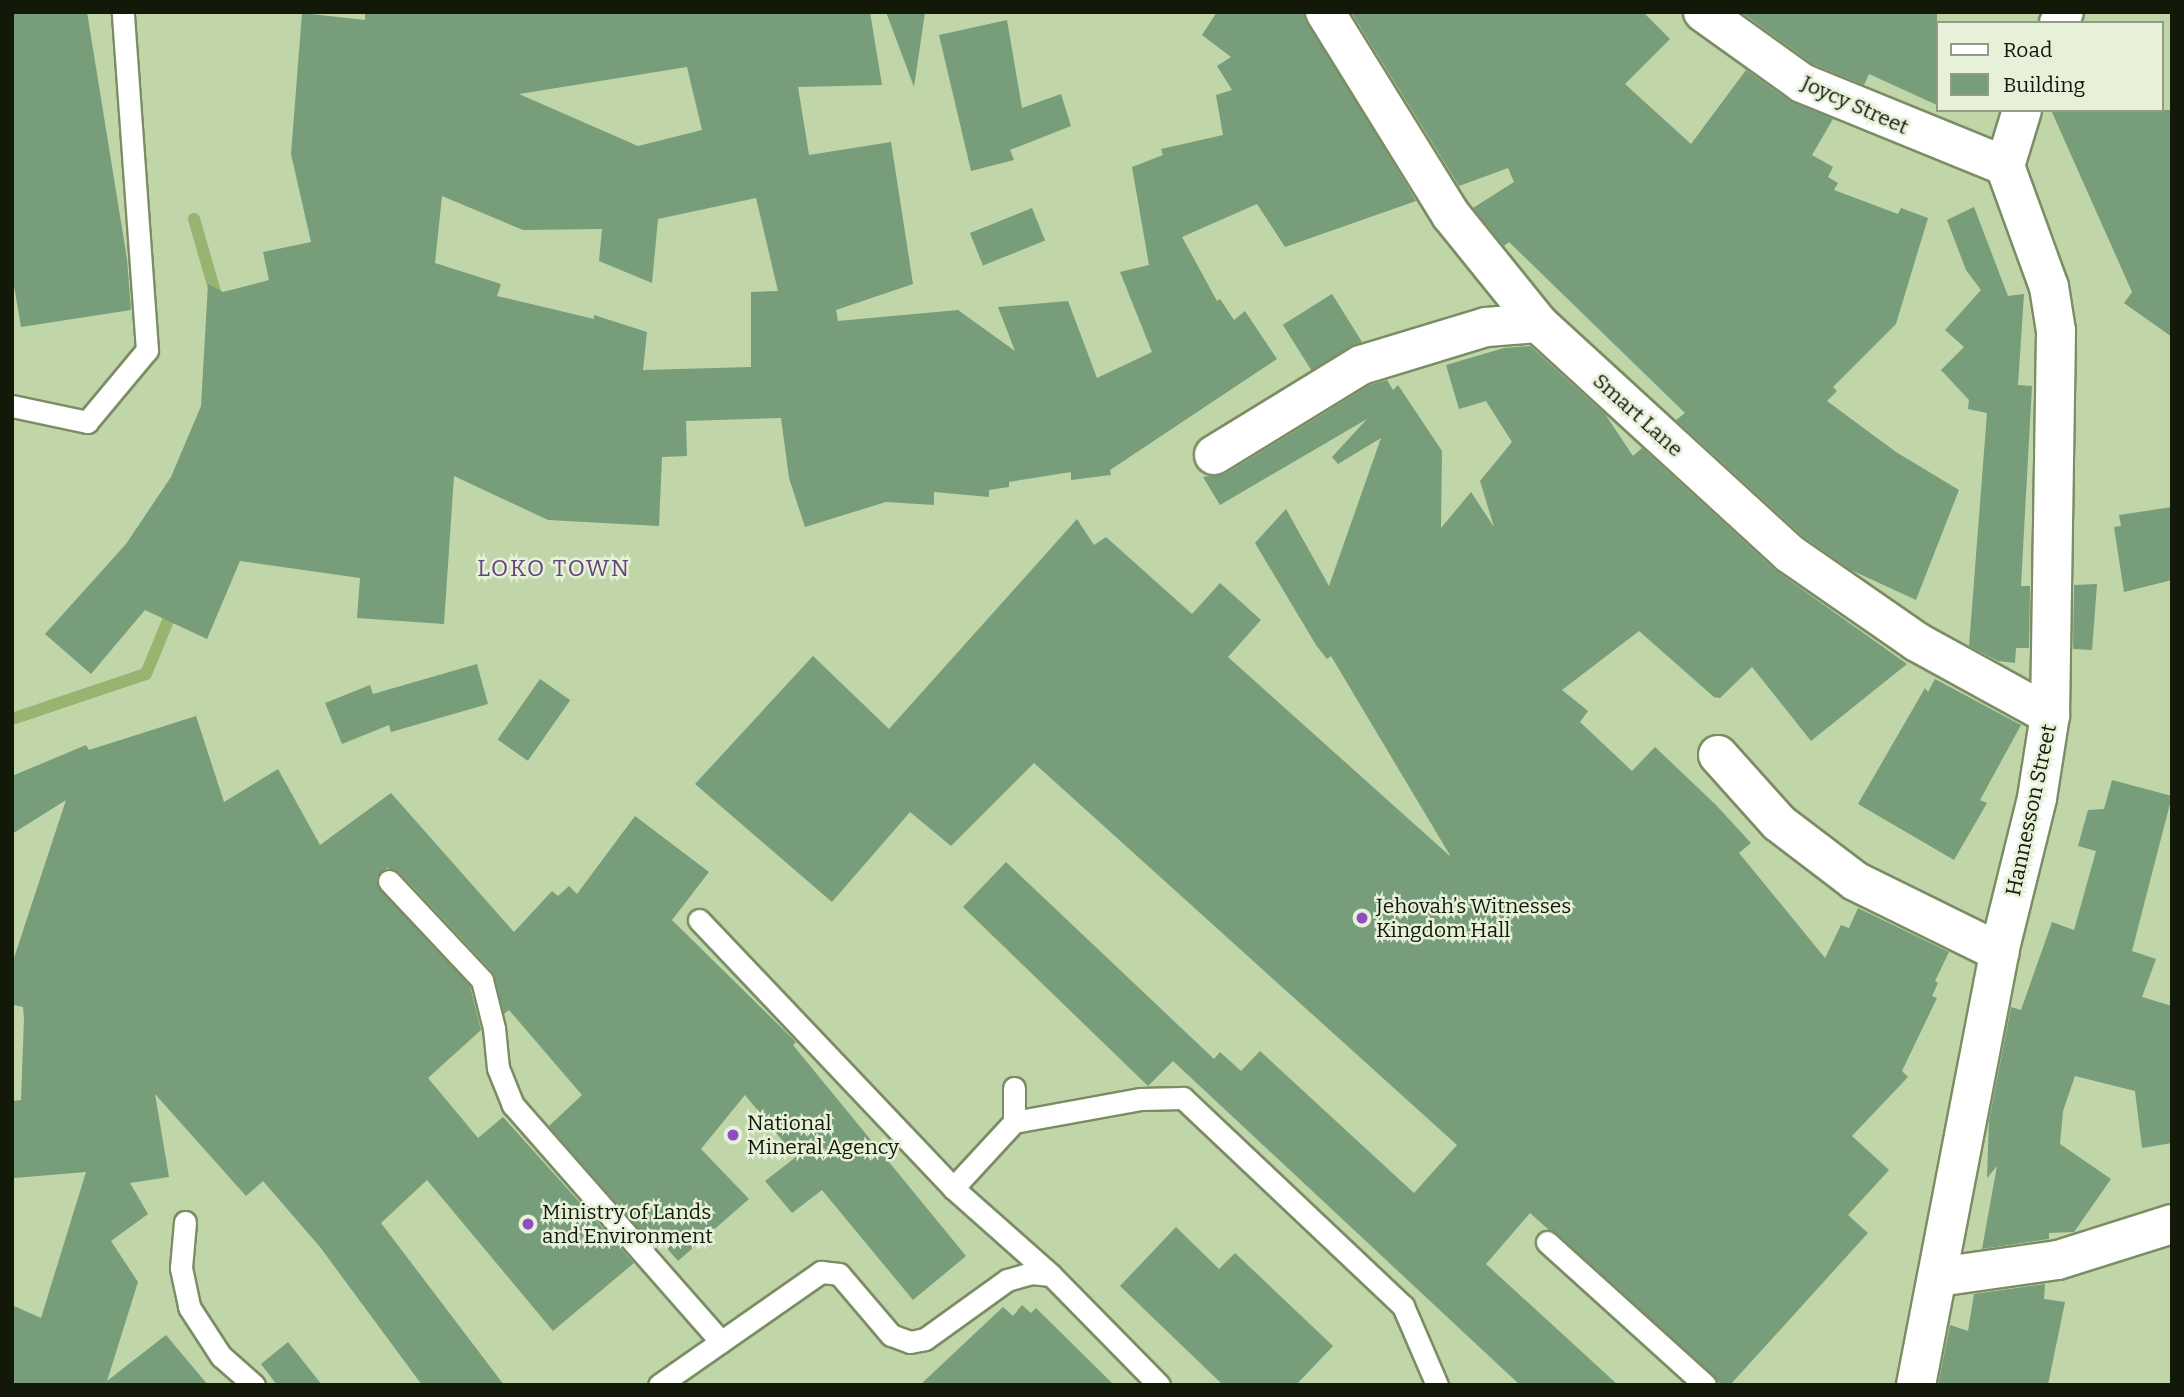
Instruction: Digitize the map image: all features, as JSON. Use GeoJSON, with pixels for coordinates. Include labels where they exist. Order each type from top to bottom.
{"type":"FeatureCollection","features":[{"type":"Feature","properties":{"kind":"street","name":"Smart Lane"},"geometry":{"type":"LineString","coordinates":[[1325,12],[1451,215],[1538,323],[1790,554],[1917,642],[2050,715]]}},
{"type":"Feature","properties":{"kind":"street","name":"Joycy Street"},"geometry":{"type":"LineString","coordinates":[[1710,18],[1802,83],[2005,166]]}},
{"type":"Feature","properties":{"kind":"street"},"geometry":{"type":"LineString","coordinates":[[2005,166],[2021,112]]}},
{"type":"Feature","properties":{"kind":"street","name":"Hannesson Street"},"geometry":{"type":"LineString","coordinates":[[1916,1385],[1999,952],[2037,798],[2050,715],[2056,331],[2049,287],[2005,166]]}},
{"type":"Feature","properties":{"kind":"street"},"geometry":{"type":"LineString","coordinates":[[1214,455],[1361,365],[1486,327],[1538,323]]}},
{"type":"Feature","properties":{"kind":"street"},"geometry":{"type":"LineString","coordinates":[[1718,755],[1779,823],[1855,881],[1999,952]]}},
{"type":"Feature","properties":{"kind":"street"},"geometry":{"type":"LineString","coordinates":[[1938,1277],[2058,1260],[2172,1224]]}},
{"type":"Feature","properties":{"kind":"lane"},"geometry":{"type":"LineString","coordinates":[[12,406],[87,422],[147,350],[123,12]]}},
{"type":"Feature","properties":{"kind":"lane"},"geometry":{"type":"LineString","coordinates":[[389,881],[482,980],[494,1028],[498,1068],[513,1105],[721,1342]]}},
{"type":"Feature","properties":{"kind":"lane"},"geometry":{"type":"LineString","coordinates":[[699,920],[953,1188],[1051,1275],[1159,1385]]}},
{"type":"Feature","properties":{"kind":"lane"},"geometry":{"type":"LineString","coordinates":[[1014,1087],[1014,1122]]}},
{"type":"Feature","properties":{"kind":"lane"},"geometry":{"type":"LineString","coordinates":[[953,1188],[1014,1122],[1141,1099],[1183,1098],[1403,1306],[1437,1385]]}},
{"type":"Feature","properties":{"kind":"lane"},"geometry":{"type":"LineString","coordinates":[[184,1222],[181,1268],[189,1307],[221,1356],[254,1385]]}},
{"type":"Feature","properties":{"kind":"lane"},"geometry":{"type":"LineString","coordinates":[[1547,1242],[1704,1385]]}},
{"type":"Feature","properties":{"kind":"lane"},"geometry":{"type":"LineString","coordinates":[[668,1382],[821,1272],[839,1274],[891,1335],[910,1342],[925,1339],[1007,1280],[1031,1273],[1051,1275]]}},
{"type":"Feature","properties":{"kind":"building"},"geometry":{"type":"Polygon","coordinates":[[[12,12],[87,12],[127,259],[131,310],[21,327],[12,274],[12,12]]]}},
{"type":"Feature","properties":{"kind":"building"},"geometry":{"type":"Polygon","coordinates":[[[365,12],[870,12],[882,85],[798,87],[809,155],[891,142],[913,284],[836,310],[838,321],[958,310],[1015,351],[998,307],[1068,301],[1097,378],[1152,352],[1120,272],[1149,265],[1132,167],[1163,155],[1161,149],[1223,135],[1216,95],[1232,90],[1217,66],[1231,57],[1202,35],[1217,12],[1303,12],[1416,201],[1285,247],[1257,204],[1182,237],[1217,301],[1220,299],[1234,320],[1245,311],[1277,359],[1110,470],[1111,475],[1071,480],[1071,472],[1009,482],[1009,487],[989,490],[989,497],[934,492],[934,505],[886,502],[805,527],[789,478],[781,418],[686,421],[687,456],[662,457],[659,526],[548,520],[454,476],[444,624],[357,618],[360,578],[240,561],[207,639],[145,610],[91,674],[45,634],[126,544],[171,477],[201,406],[208,284],[223,292],[269,280],[263,252],[311,242],[291,154],[302,13],[365,20],[365,12]],[[687,67],[519,94],[638,146],[702,130],[687,67]],[[442,196],[435,263],[501,284],[497,296],[594,319],[594,315],[647,332],[643,370],[751,367],[751,292],[778,291],[756,198],[658,219],[652,283],[599,261],[602,229],[523,230],[442,196]]]}},
{"type":"Feature","properties":{"kind":"building"},"geometry":{"type":"Polygon","coordinates":[[[886,12],[925,12],[914,87],[886,12]]]}},
{"type":"Feature","properties":{"kind":"building"},"geometry":{"type":"Polygon","coordinates":[[[1351,12],[1643,12],[1670,39],[1625,84],[1691,144],[1746,70],[1790,101],[1833,119],[1812,155],[1833,167],[1828,177],[1838,183],[1834,190],[1898,214],[1901,208],[1928,218],[1896,324],[1833,387],[1837,391],[1827,401],[1896,452],[1959,490],[1916,600],[1851,570],[1804,537],[1676,420],[1685,413],[1509,242],[1504,246],[1473,208],[1514,182],[1508,168],[1459,186],[1351,12]]]}},
{"type":"Feature","properties":{"kind":"building"},"geometry":{"type":"Polygon","coordinates":[[[1741,12],[1937,12],[1936,105],[1869,74],[1864,85],[1813,64],[1741,12]]]}},
{"type":"Feature","properties":{"kind":"building"},"geometry":{"type":"Polygon","coordinates":[[[1007,20],[1022,108],[1061,94],[1071,126],[1010,150],[1014,160],[971,171],[939,35],[1007,20]]]}},
{"type":"Feature","properties":{"kind":"building"},"geometry":{"type":"Polygon","coordinates":[[[2172,110],[2172,337],[2124,303],[2132,292],[2052,112],[2172,110]]]}},
{"type":"Feature","properties":{"kind":"building"},"geometry":{"type":"Polygon","coordinates":[[[1974,207],[2008,296],[2024,294],[2018,385],[2032,386],[2021,586],[2030,586],[2029,648],[2016,648],[2015,663],[1998,661],[1969,646],[1987,413],[1968,409],[1969,400],[1941,370],[1964,347],[1945,330],[1981,290],[1966,270],[1947,220],[1974,207]]]}},
{"type":"Feature","properties":{"kind":"building"},"geometry":{"type":"Polygon","coordinates":[[[1032,208],[1045,240],[983,266],[970,233],[1032,208]]]}},
{"type":"Feature","properties":{"kind":"building"},"geometry":{"type":"Polygon","coordinates":[[[1332,294],[1362,342],[1313,373],[1283,325],[1332,294]]]}},
{"type":"Feature","properties":{"kind":"building"},"geometry":{"type":"Polygon","coordinates":[[[1530,346],[1605,414],[1633,456],[1642,448],[1775,570],[1907,664],[1811,741],[1752,667],[1720,698],[1714,697],[1639,631],[1562,690],[1588,711],[1580,722],[1632,771],[1655,747],[1716,805],[1751,843],[1739,853],[1825,958],[1841,925],[1849,928],[1858,908],[1949,952],[1935,981],[1938,983],[1932,996],[1937,998],[1902,1071],[1908,1077],[1852,1136],[1889,1170],[1848,1215],[1868,1233],[1730,1385],[1722,1385],[1530,1213],[1486,1264],[1618,1385],[1520,1385],[1173,1061],[1148,1086],[963,907],[1006,862],[1214,1059],[1220,1052],[1241,1071],[1260,1051],[1414,1193],[1457,1145],[1034,763],[951,846],[910,812],[832,902],[695,784],[813,656],[889,729],[1077,519],[1094,545],[1106,537],[1192,614],[1220,583],[1261,620],[1228,657],[1451,857],[1331,656],[1327,659],[1316,645],[1255,543],[1286,509],[1329,586],[1381,438],[1338,464],[1332,457],[1367,419],[1220,505],[1203,477],[1225,474],[1370,385],[1387,380],[1393,390],[1398,385],[1442,451],[1441,528],[1471,492],[1494,527],[1480,481],[1512,442],[1486,401],[1459,409],[1446,365],[1504,348],[1530,346]]]}},
{"type":"Feature","properties":{"kind":"building"},"geometry":{"type":"Polygon","coordinates":[[[2172,507],[2172,580],[2124,592],[2114,527],[2121,526],[2119,515],[2172,507]]]}},
{"type":"Feature","properties":{"kind":"building"},"geometry":{"type":"Polygon","coordinates":[[[2097,584],[2092,650],[2073,649],[2074,585],[2097,584]]]}},
{"type":"Feature","properties":{"kind":"building"},"geometry":{"type":"Polygon","coordinates":[[[477,664],[488,704],[391,732],[389,725],[342,744],[325,703],[370,685],[373,694],[477,664]]]}},
{"type":"Feature","properties":{"kind":"building"},"geometry":{"type":"Polygon","coordinates":[[[540,679],[570,700],[528,761],[498,740],[540,679]]]}},
{"type":"Feature","properties":{"kind":"building"},"geometry":{"type":"Polygon","coordinates":[[[1935,679],[2021,725],[1980,800],[1987,803],[1954,860],[1858,804],[1925,688],[1928,692],[1935,679]]]}},
{"type":"Feature","properties":{"kind":"building"},"geometry":{"type":"Polygon","coordinates":[[[196,716],[224,802],[278,769],[320,845],[391,793],[514,932],[552,891],[558,896],[569,886],[577,894],[635,816],[709,872],[672,920],[796,1042],[793,1045],[966,1256],[913,1300],[822,1190],[792,1213],[765,1181],[796,1157],[745,1095],[701,1149],[749,1199],[678,1261],[665,1246],[654,1246],[549,1126],[582,1095],[509,1010],[504,1014],[492,971],[399,872],[387,868],[377,877],[379,889],[470,986],[481,1030],[428,1078],[478,1138],[503,1117],[634,1263],[553,1331],[427,1180],[381,1223],[504,1385],[422,1385],[320,1247],[263,1181],[246,1196],[155,1094],[169,1177],[130,1183],[148,1214],[111,1241],[138,1282],[107,1381],[166,1335],[208,1385],[12,1385],[12,1305],[41,1318],[86,1172],[14,1178],[12,1101],[21,1100],[24,1019],[23,1007],[13,1005],[12,964],[66,800],[12,834],[12,776],[86,745],[89,750],[196,716]]]}},
{"type":"Feature","properties":{"kind":"building"},"geometry":{"type":"Polygon","coordinates":[[[2112,780],[2172,796],[2132,951],[2156,959],[2142,997],[2172,1006],[2172,1143],[2142,1148],[2135,1091],[2075,1076],[2063,1111],[2060,1144],[2111,1179],[2074,1232],[2049,1233],[2049,1239],[1982,1249],[1997,1166],[1987,1178],[1989,1121],[2011,1007],[2021,1010],[2052,922],[2074,930],[2096,851],[2078,846],[2088,810],[2104,809],[2112,780]]]}},
{"type":"Feature","properties":{"kind":"building"},"geometry":{"type":"Polygon","coordinates":[[[1176,1227],[1219,1269],[1235,1253],[1333,1346],[1296,1385],[1223,1385],[1120,1286],[1176,1227]]]}},
{"type":"Feature","properties":{"kind":"building"},"geometry":{"type":"Polygon","coordinates":[[[2045,1284],[2044,1299],[2065,1302],[2048,1385],[1938,1385],[1950,1325],[1968,1331],[1974,1294],[2045,1284]]]}},
{"type":"Feature","properties":{"kind":"building"},"geometry":{"type":"Polygon","coordinates":[[[1022,1305],[1031,1313],[1036,1308],[1114,1385],[920,1385],[1003,1307],[1013,1316],[1022,1305]]]}},
{"type":"Feature","properties":{"kind":"building"},"geometry":{"type":"Polygon","coordinates":[[[288,1342],[322,1385],[277,1385],[261,1364],[288,1342]]]}},
{"type":"Feature","properties":{"kind":"waterway"},"geometry":{"type":"LineString","coordinates":[[194,219],[218,302]]}},
{"type":"Feature","properties":{"kind":"waterway"},"geometry":{"type":"LineString","coordinates":[[12,719],[146,674],[174,606]]}},
{"type":"Feature","properties":{"kind":"place","name":"Jehovah’s Witnesses Kingdom Hall"},"geometry":{"type":"Point","coordinates":[1362,918]}},
{"type":"Feature","properties":{"kind":"place","name":"National Mineral Agency"},"geometry":{"type":"Point","coordinates":[733,1135]}},
{"type":"Feature","properties":{"kind":"place","name":"Ministry of Lands and Environment"},"geometry":{"type":"Point","coordinates":[528,1224]}},
{"type":"Feature","properties":{"kind":"district","name":"LOKO TOWN"},"geometry":{"type":"Point","coordinates":[554,568]}}]}
